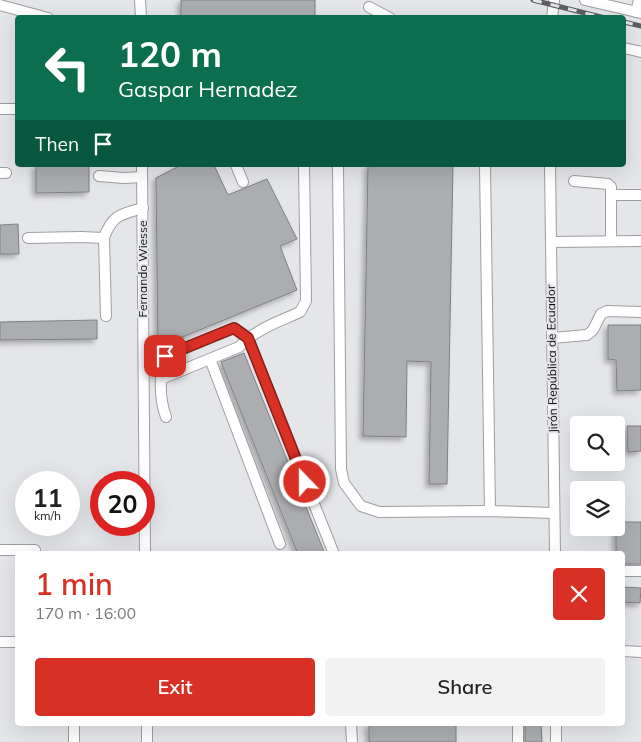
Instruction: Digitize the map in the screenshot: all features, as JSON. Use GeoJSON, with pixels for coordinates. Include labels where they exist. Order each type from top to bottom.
{"type":"FeatureCollection","features":[{"type":"Feature","properties":{"kind":"street"},"geometry":{"type":"LineString","coordinates":[[140,0],[141,15]]}},
{"type":"Feature","properties":{"kind":"street"},"geometry":{"type":"LineString","coordinates":[[552,15],[554,0]]}},
{"type":"Feature","properties":{"kind":"street"},"geometry":{"type":"LineString","coordinates":[[585,0],[639,13],[639,0]]}},
{"type":"Feature","properties":{"kind":"street"},"geometry":{"type":"LineString","coordinates":[[0,5],[34,15]]}},
{"type":"Feature","properties":{"kind":"street"},"geometry":{"type":"LineString","coordinates":[[370,8],[384,15]]}},
{"type":"Feature","properties":{"kind":"street"},"geometry":{"type":"LineString","coordinates":[[626,48],[641,52]]}},
{"type":"Feature","properties":{"kind":"street"},"geometry":{"type":"LineString","coordinates":[[0,109],[15,109]]}},
{"type":"Feature","properties":{"kind":"street","name":"Fernando Wiesse"},"geometry":{"type":"LineString","coordinates":[[142,167],[145,551]]}},
{"type":"Feature","properties":{"kind":"street"},"geometry":{"type":"LineString","coordinates":[[237,167],[243,182]]}},
{"type":"Feature","properties":{"kind":"street"},"geometry":{"type":"LineString","coordinates":[[161,379],[239,347],[248,338],[262,329],[300,312],[306,301],[304,167]]}},
{"type":"Feature","properties":{"kind":"street"},"geometry":{"type":"LineString","coordinates":[[338,167],[341,469],[344,483],[362,506],[379,512],[490,511],[554,513]]}},
{"type":"Feature","properties":{"kind":"street"},"geometry":{"type":"LineString","coordinates":[[485,167],[490,511]]}},
{"type":"Feature","properties":{"kind":"street","name":"Jirón República de Ecuador"},"geometry":{"type":"LineString","coordinates":[[550,167],[554,551]]}},
{"type":"Feature","properties":{"kind":"street"},"geometry":{"type":"LineString","coordinates":[[99,176],[142,177]]}},
{"type":"Feature","properties":{"kind":"street"},"geometry":{"type":"LineString","coordinates":[[574,181],[608,184],[611,187],[611,241]]}},
{"type":"Feature","properties":{"kind":"street"},"geometry":{"type":"LineString","coordinates":[[612,195],[641,195]]}},
{"type":"Feature","properties":{"kind":"street"},"geometry":{"type":"LineString","coordinates":[[106,316],[104,238],[108,225],[116,216],[143,208]]}},
{"type":"Feature","properties":{"kind":"street"},"geometry":{"type":"LineString","coordinates":[[28,238],[104,238]]}},
{"type":"Feature","properties":{"kind":"street"},"geometry":{"type":"LineString","coordinates":[[551,242],[641,241]]}},
{"type":"Feature","properties":{"kind":"street"},"geometry":{"type":"LineString","coordinates":[[552,338],[587,335],[593,330],[601,314],[607,311],[641,312]]}},
{"type":"Feature","properties":{"kind":"street"},"geometry":{"type":"LineString","coordinates":[[166,417],[162,405],[161,379],[165,356],[234,328],[248,338],[333,551]]}},
{"type":"Feature","properties":{"kind":"street"},"geometry":{"type":"LineString","coordinates":[[210,359],[280,544]]}},
{"type":"Feature","properties":{"kind":"street"},"geometry":{"type":"LineString","coordinates":[[0,550],[35,550]]}},
{"type":"Feature","properties":{"kind":"street"},"geometry":{"type":"LineString","coordinates":[[625,571],[641,571]]}},
{"type":"Feature","properties":{"kind":"street"},"geometry":{"type":"LineString","coordinates":[[0,642],[15,642]]}},
{"type":"Feature","properties":{"kind":"street"},"geometry":{"type":"LineString","coordinates":[[625,651],[641,652]]}},
{"type":"Feature","properties":{"kind":"street"},"geometry":{"type":"LineString","coordinates":[[74,726],[74,742]]}},
{"type":"Feature","properties":{"kind":"street"},"geometry":{"type":"LineString","coordinates":[[147,726],[147,742]]}},
{"type":"Feature","properties":{"kind":"street"},"geometry":{"type":"LineString","coordinates":[[351,726],[352,742]]}},
{"type":"Feature","properties":{"kind":"street"},"geometry":{"type":"LineString","coordinates":[[518,726],[518,742]]}},
{"type":"Feature","properties":{"kind":"street"},"geometry":{"type":"LineString","coordinates":[[556,726],[556,742]]}},
{"type":"Feature","properties":{"kind":"building"},"geometry":{"type":"Polygon","coordinates":[[[181,0],[315,0],[315,15],[181,15],[181,0]]]}},
{"type":"Feature","properties":{"kind":"building"},"geometry":{"type":"Polygon","coordinates":[[[36,167],[89,167],[89,192],[36,193],[36,167]]]}},
{"type":"Feature","properties":{"kind":"building"},"geometry":{"type":"Polygon","coordinates":[[[177,167],[215,167],[228,195],[267,179],[297,239],[280,246],[297,290],[158,347],[156,178],[177,167]]]}},
{"type":"Feature","properties":{"kind":"building"},"geometry":{"type":"Polygon","coordinates":[[[368,167],[453,167],[447,484],[429,484],[431,362],[407,361],[406,437],[363,436],[368,167]]]}},
{"type":"Feature","properties":{"kind":"building"},"geometry":{"type":"Polygon","coordinates":[[[18,224],[19,254],[0,254],[0,225],[18,224]]]}},
{"type":"Feature","properties":{"kind":"building"},"geometry":{"type":"Polygon","coordinates":[[[97,320],[97,339],[0,340],[0,322],[97,320]]]}},
{"type":"Feature","properties":{"kind":"building"},"geometry":{"type":"Polygon","coordinates":[[[608,325],[641,325],[641,390],[617,391],[616,360],[608,359],[608,325]]]}},
{"type":"Feature","properties":{"kind":"building"},"geometry":{"type":"Polygon","coordinates":[[[244,353],[324,551],[297,551],[221,362],[244,353]]]}},
{"type":"Feature","properties":{"kind":"building"},"geometry":{"type":"Polygon","coordinates":[[[627,426],[641,426],[641,451],[628,452],[627,426]]]}},
{"type":"Feature","properties":{"kind":"building"},"geometry":{"type":"Polygon","coordinates":[[[625,522],[641,522],[641,564],[625,564],[625,551],[616,551],[616,536],[625,536],[625,522]]]}},
{"type":"Feature","properties":{"kind":"building"},"geometry":{"type":"Polygon","coordinates":[[[625,587],[641,588],[640,603],[625,602],[625,587]]]}},
{"type":"Feature","properties":{"kind":"building"},"geometry":{"type":"Polygon","coordinates":[[[369,726],[456,726],[456,742],[369,742],[369,726]]]}},
{"type":"Feature","properties":{"kind":"building"},"geometry":{"type":"Polygon","coordinates":[[[525,726],[541,726],[542,742],[525,742],[525,726]]]}},
{"type":"Feature","properties":{"kind":"railway"},"geometry":{"type":"LineString","coordinates":[[533,0],[593,15]]}},
{"type":"Feature","properties":{"kind":"railway"},"geometry":{"type":"LineString","coordinates":[[626,22],[641,26]]}},
{"type":"Feature","properties":{"kind":"route"},"geometry":{"type":"LineString","coordinates":[[165,356],[234,328],[248,338],[305,482]]}}]}
